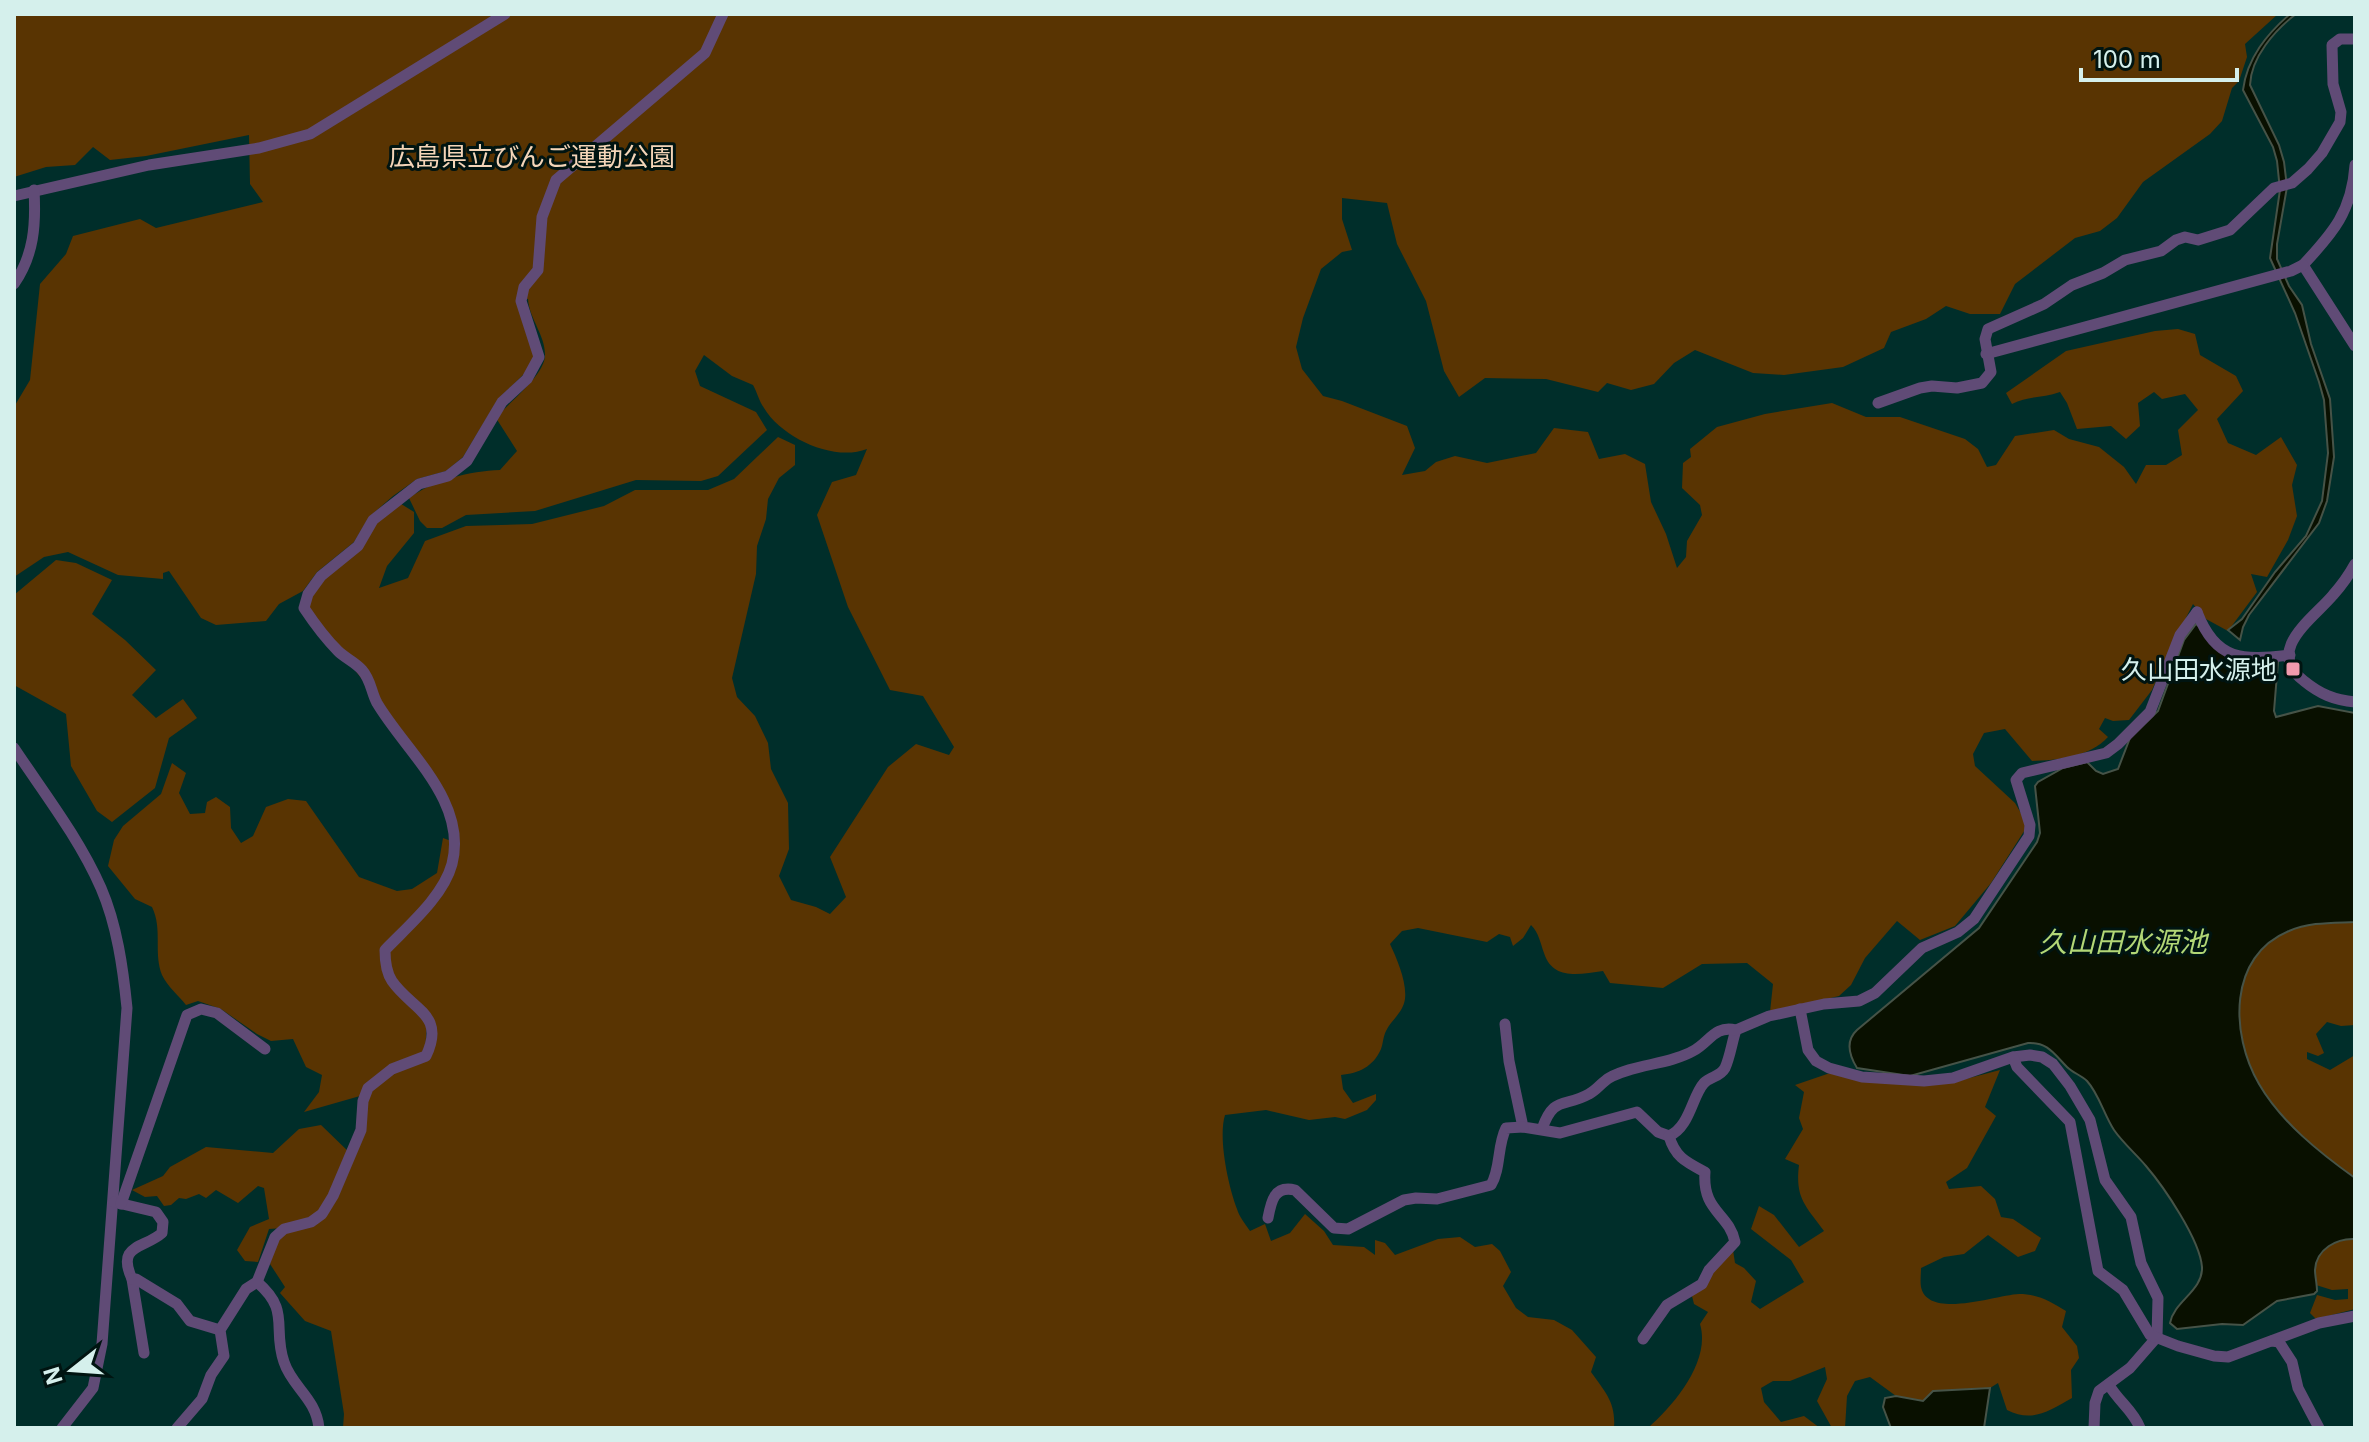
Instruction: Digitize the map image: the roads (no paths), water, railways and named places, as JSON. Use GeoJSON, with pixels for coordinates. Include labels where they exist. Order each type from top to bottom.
{"type":"FeatureCollection","features":[{"type":"Feature","properties":{"kind":"street"},"geometry":{"type":"LineString","coordinates":[[14,196],[149,165],[259,148],[310,134],[505,14]]}},
{"type":"Feature","properties":{"kind":"street"},"geometry":{"type":"LineString","coordinates":[[177,1428],[202,1399],[211,1375],[224,1356],[220,1330],[246,1289],[257,1282],[275,1237],[284,1229],[311,1222],[322,1214],[333,1196],[361,1130],[363,1101],[368,1088],[392,1069],[426,1056],[431,1044],[433,1029],[429,1018],[391,980],[385,965],[385,950],[436,893],[451,867],[455,842],[439,790],[376,701],[369,679],[339,652],[304,608],[308,594],[321,576],[358,546],[373,520],[396,500],[419,484],[448,476],[467,461],[502,402],[532,371],[539,357],[521,301],[524,287],[538,270],[542,217],[556,180],[696,62],[705,53],[723,14]]}},
{"type":"Feature","properties":{"kind":"street"},"geometry":{"type":"LineString","coordinates":[[1878,403],[1920,388],[1957,388],[1982,383],[1991,372],[1986,354],[1988,329],[2044,304],[2072,285],[2125,260],[2161,251],[2185,237],[2198,240],[2230,230],[2274,188],[2292,183],[2308,169],[2340,122],[2341,112],[2333,84],[2332,45],[2340,39],[2355,39]]}},
{"type":"Feature","properties":{"kind":"street"},"geometry":{"type":"LineString","coordinates":[[1986,354],[2156,309],[2303,265],[2331,235],[2349,204],[2355,165]]}},
{"type":"Feature","properties":{"kind":"street"},"geometry":{"type":"LineString","coordinates":[[14,284],[31,252],[34,190]]}},
{"type":"Feature","properties":{"kind":"street"},"geometry":{"type":"LineString","coordinates":[[2303,265],[2350,330],[2355,346]]}},
{"type":"Feature","properties":{"kind":"street"},"geometry":{"type":"LineString","coordinates":[[2285,656],[2296,635],[2334,594],[2355,564]]}},
{"type":"Feature","properties":{"kind":"street"},"geometry":{"type":"LineString","coordinates":[[1542,1129],[1548,1112],[1559,1104],[1589,1094],[1610,1078],[1694,1051],[1716,1031],[1736,1030],[1759,1019],[1800,1009],[1859,1001],[1875,993],[1922,948],[1958,932],[1974,919],[2029,836],[2030,825],[2016,780],[2022,773],[2106,753],[2118,744],[2150,712],[2180,635],[2197,612],[2213,641],[2231,654],[2253,660],[2285,656]]}},
{"type":"Feature","properties":{"kind":"street"},"geometry":{"type":"LineString","coordinates":[[2285,656],[2295,673],[2324,696],[2355,702]]}},
{"type":"Feature","properties":{"kind":"street"},"geometry":{"type":"LineString","coordinates":[[14,748],[88,861],[103,892],[123,964],[127,1008],[117,1203],[102,1344],[93,1388],[62,1428]]}},
{"type":"Feature","properties":{"kind":"street"},"geometry":{"type":"LineString","coordinates":[[117,1203],[187,1015],[201,1009],[217,1013],[265,1049]]}},
{"type":"Feature","properties":{"kind":"street"},"geometry":{"type":"LineString","coordinates":[[1800,1009],[1808,1050],[1816,1061],[1862,1077],[1924,1081],[1953,1078],[2013,1057],[2030,1055],[2042,1057],[2053,1064],[2090,1120],[2105,1180],[2131,1217],[2141,1263],[2158,1298],[2157,1337],[2130,1368],[2099,1391],[2094,1428]]}},
{"type":"Feature","properties":{"kind":"street"},"geometry":{"type":"LineString","coordinates":[[1505,1024],[1509,1061],[1523,1127]]}},
{"type":"Feature","properties":{"kind":"street"},"geometry":{"type":"LineString","coordinates":[[1669,1136],[1695,1105],[1704,1083],[1725,1067],[1736,1030]]}},
{"type":"Feature","properties":{"kind":"street"},"geometry":{"type":"LineString","coordinates":[[2013,1057],[2017,1067],[2070,1122],[2098,1271],[2123,1290],[2150,1335],[2190,1349],[2228,1357],[2319,1323],[2355,1316]]}},
{"type":"Feature","properties":{"kind":"street"},"geometry":{"type":"LineString","coordinates":[[1268,1218],[1271,1200],[1279,1190],[1286,1188],[1295,1190],[1334,1228],[1340,1230],[1348,1229],[1404,1200],[1437,1199],[1491,1185],[1496,1176],[1501,1137],[1506,1128],[1523,1127],[1560,1133],[1637,1112],[1658,1132],[1669,1136]]}},
{"type":"Feature","properties":{"kind":"street"},"geometry":{"type":"LineString","coordinates":[[1643,1339],[1667,1305],[1702,1284],[1709,1270],[1735,1242],[1733,1232],[1707,1200],[1705,1172],[1681,1160],[1673,1150],[1669,1136]]}},
{"type":"Feature","properties":{"kind":"street"},"geometry":{"type":"LineString","coordinates":[[117,1203],[156,1212],[163,1222],[162,1233],[135,1246],[128,1255],[127,1269],[132,1279],[144,1353]]}},
{"type":"Feature","properties":{"kind":"street"},"geometry":{"type":"LineString","coordinates":[[132,1279],[177,1304],[190,1321],[220,1330]]}},
{"type":"Feature","properties":{"kind":"street"},"geometry":{"type":"LineString","coordinates":[[257,1282],[277,1303],[284,1362],[314,1407],[319,1428]]}},
{"type":"Feature","properties":{"kind":"street"},"geometry":{"type":"LineString","coordinates":[[2272,1341],[2279,1342],[2287,1353],[2298,1388],[2319,1428]]}},
{"type":"Feature","properties":{"kind":"street"},"geometry":{"type":"LineString","coordinates":[[2109,1385],[2115,1396],[2135,1413],[2140,1428]]}},
{"type":"Feature","properties":{"kind":"water"},"geometry":{"type":"Polygon","coordinates":[[[2290,14],[2296,14],[2272,36],[2259,54],[2250,85],[2284,162],[2287,187],[2277,259],[2302,305],[2311,344],[2330,399],[2334,457],[2327,501],[2319,523],[2249,615],[2240,640],[2228,630],[2242,619],[2275,572],[2306,536],[2322,501],[2328,453],[2324,400],[2319,382],[2295,313],[2270,258],[2280,190],[2277,161],[2273,147],[2243,90],[2249,67],[2259,48],[2290,14]]]}},
{"type":"Feature","properties":{"kind":"water","name":"久山田水源池"},"geometry":{"type":"Polygon","coordinates":[[[2196,624],[2252,666],[2260,662],[2278,662],[2276,717],[2318,706],[2355,713],[2355,922],[2305,926],[2269,943],[2254,958],[2245,977],[2240,998],[2240,1020],[2249,1064],[2268,1098],[2302,1136],[2355,1178],[2355,1239],[2341,1240],[2319,1256],[2315,1270],[2317,1291],[2314,1294],[2277,1301],[2243,1325],[2177,1329],[2170,1323],[2177,1308],[2198,1283],[2202,1267],[2200,1256],[2171,1200],[2114,1130],[2085,1079],[2069,1069],[2050,1050],[2035,1043],[1910,1076],[1857,1068],[1850,1053],[1850,1043],[1857,1030],[1979,928],[2037,842],[2040,833],[2035,786],[2038,782],[2063,768],[2087,762],[2103,774],[2118,769],[2130,738],[2158,711],[2184,640],[2196,624]]]}},
{"type":"Feature","properties":{"kind":"water"},"geometry":{"type":"Polygon","coordinates":[[[1990,1388],[1984,1428],[1891,1428],[1883,1407],[1885,1398],[1896,1396],[1923,1401],[1933,1391],[1990,1388]]]}},
{"type":"Feature","properties":{"kind":"place","name":"久山田水源地"},"geometry":{"type":"Point","coordinates":[2293,669]}},
{"type":"Feature","properties":{"kind":"park label","name":"広島県立びんご運動公園"},"geometry":{"type":"Point","coordinates":[532,156]}}]}
